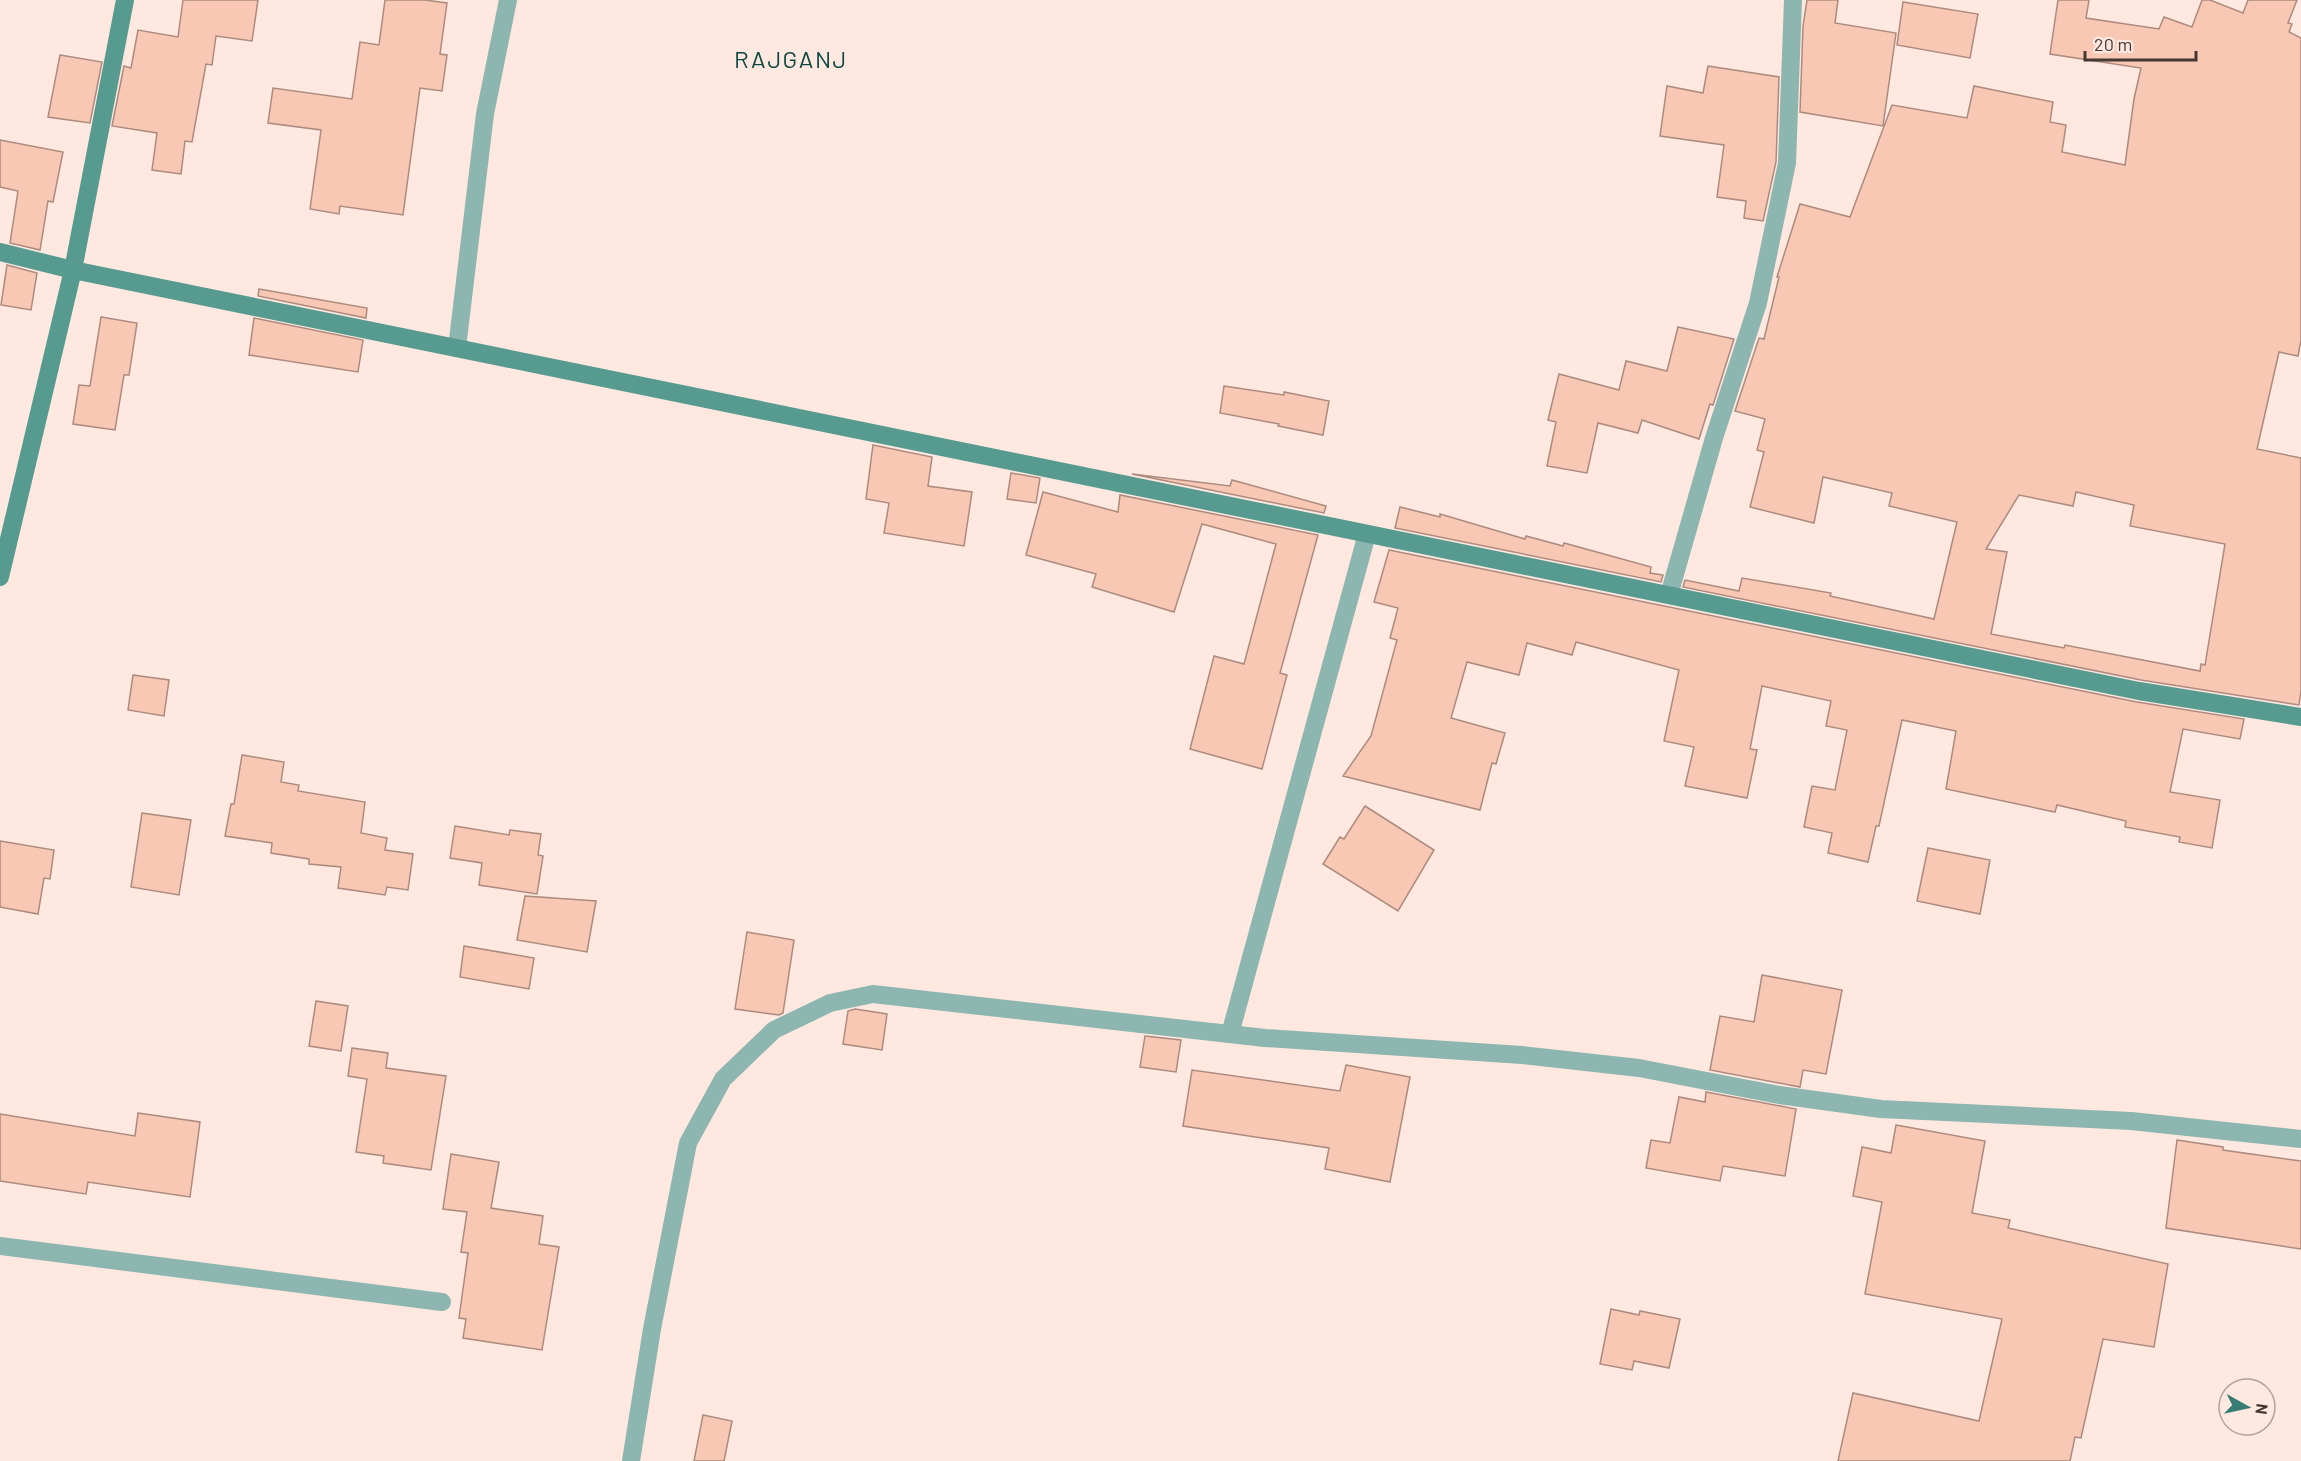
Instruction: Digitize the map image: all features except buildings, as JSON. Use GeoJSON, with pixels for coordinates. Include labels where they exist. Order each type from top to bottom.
{"type":"FeatureCollection","features":[{"type":"Feature","properties":{"kind":"street"},"geometry":{"type":"LineString","coordinates":[[0,577],[73,270],[125,0]]}},
{"type":"Feature","properties":{"kind":"street"},"geometry":{"type":"LineString","coordinates":[[457,348],[485,114],[508,0]]}},
{"type":"Feature","properties":{"kind":"street"},"geometry":{"type":"LineString","coordinates":[[1669,595],[1714,438],[1760,291],[1786,163],[1793,0]]}},
{"type":"Feature","properties":{"kind":"street"},"geometry":{"type":"LineString","coordinates":[[0,252],[73,270],[2139,692],[2301,717]]}},
{"type":"Feature","properties":{"kind":"street"},"geometry":{"type":"LineString","coordinates":[[1230,1034],[1367,534]]}},
{"type":"Feature","properties":{"kind":"street"},"geometry":{"type":"LineString","coordinates":[[631,1461],[652,1329],[688,1143],[723,1078],[774,1030],[830,1003],[873,994],[1230,1034],[1522,1055],[1639,1068],[1779,1095],[1881,1109],[2130,1121],[2301,1139]]}},
{"type":"Feature","properties":{"kind":"street"},"geometry":{"type":"LineString","coordinates":[[0,1246],[442,1302]]}},
{"type":"Feature","properties":{"kind":"district","name":"RAJGANJ"},"geometry":{"type":"Point","coordinates":[791,58]}}]}
